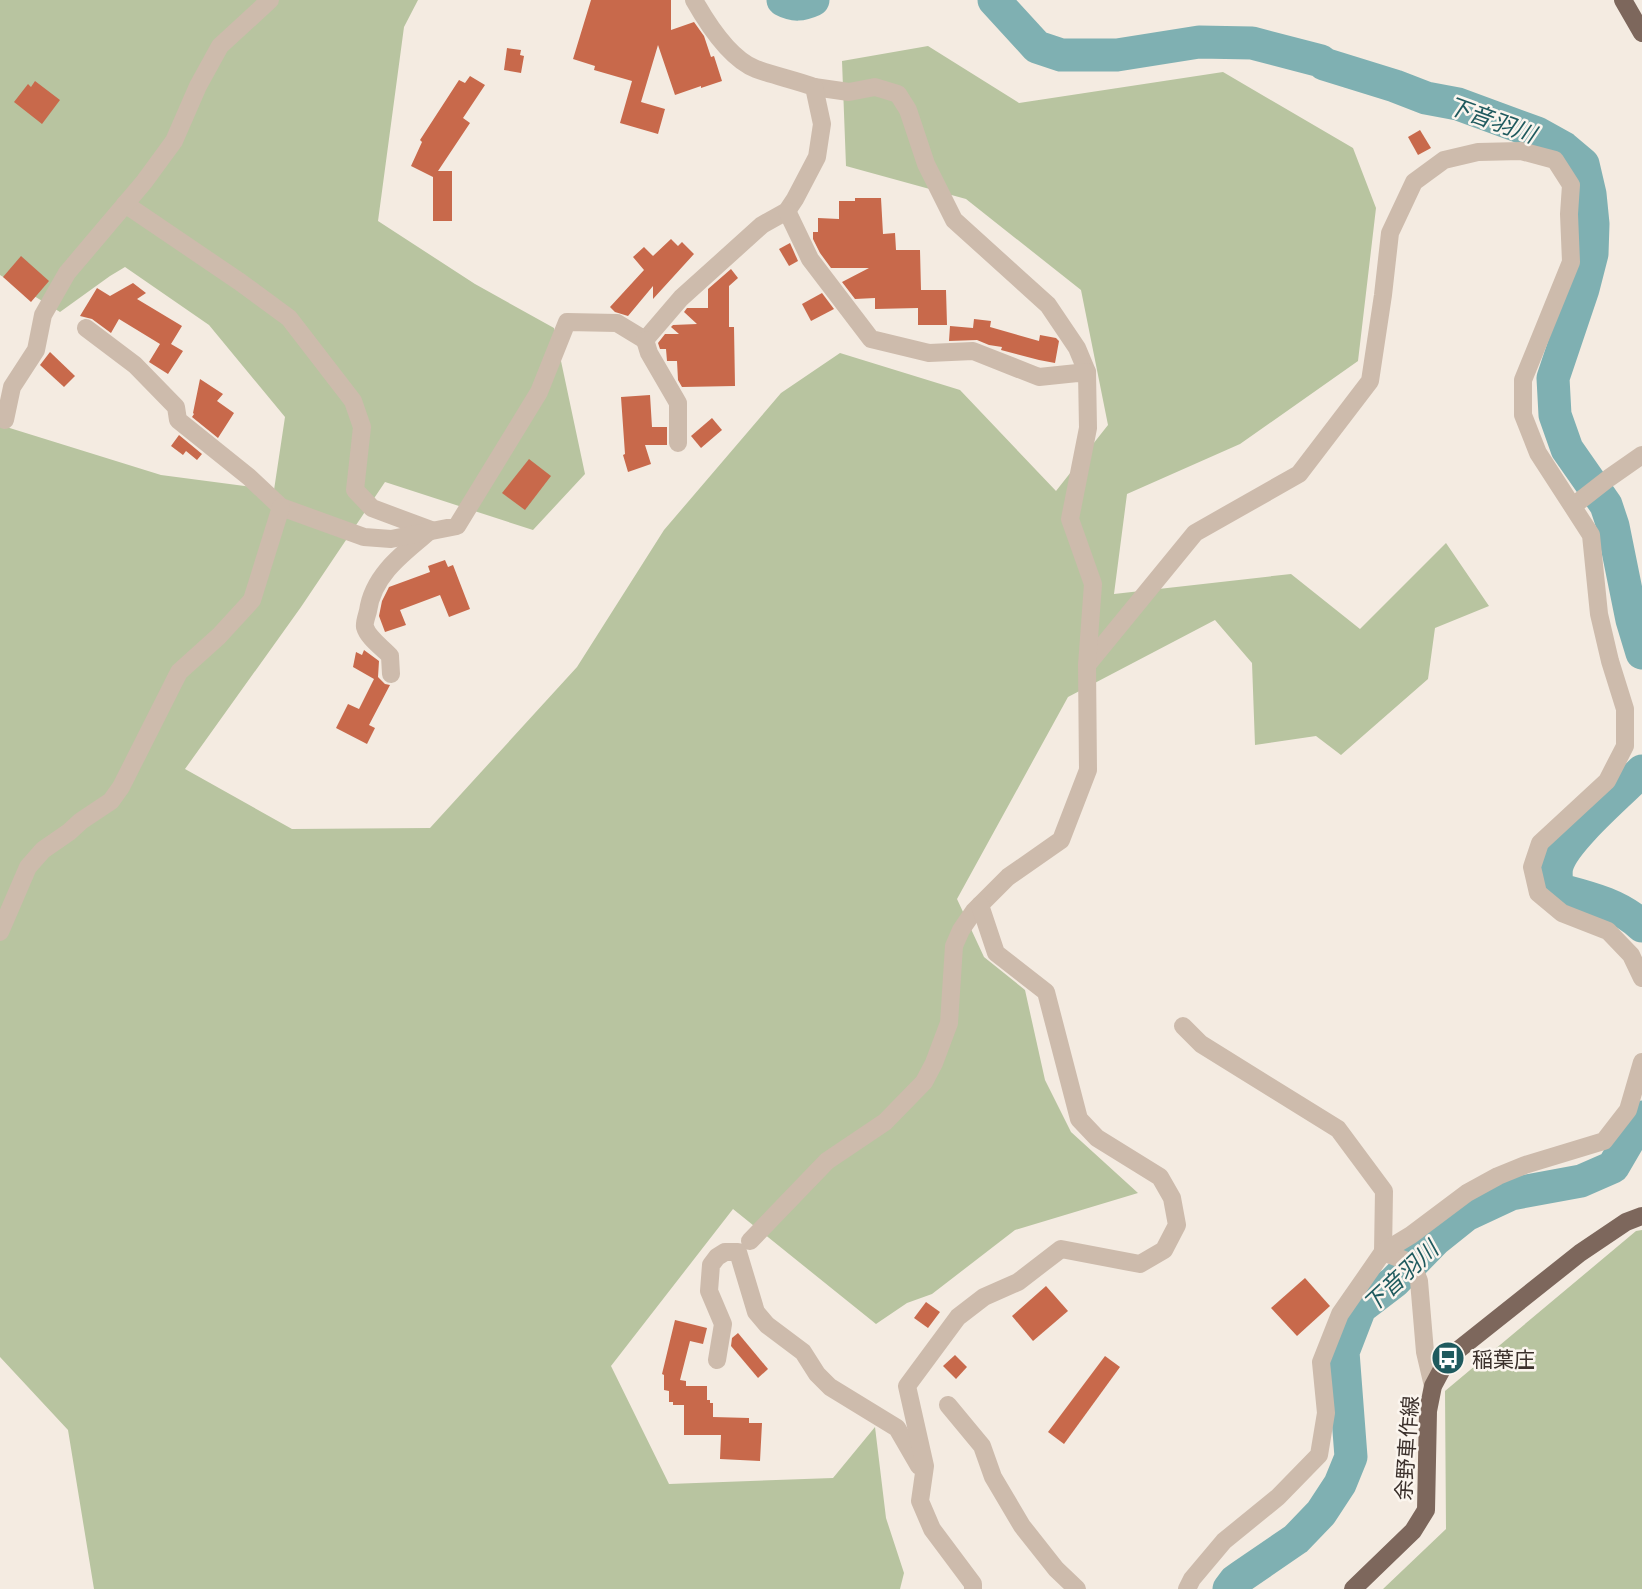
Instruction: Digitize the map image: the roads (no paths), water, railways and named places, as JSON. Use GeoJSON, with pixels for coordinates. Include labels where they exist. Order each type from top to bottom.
{"type":"FeatureCollection","features":[{"type":"Feature","properties":{"kind":"main road"},"geometry":{"type":"LineString","coordinates":[[1623,0],[1642,33]]}},
{"type":"Feature","properties":{"kind":"main road","name":"余野車作線"},"geometry":{"type":"LineString","coordinates":[[1353,1589],[1413,1531],[1426,1510],[1428,1411],[1433,1386],[1448,1358],[1580,1253],[1626,1222],[1642,1216]]}},
{"type":"Feature","properties":{"kind":"street"},"geometry":{"type":"LineString","coordinates":[[5,420],[12,387],[36,349],[43,315],[67,273],[144,182],[174,141],[198,86],[220,46],[270,0]]}},
{"type":"Feature","properties":{"kind":"street"},"geometry":{"type":"LineString","coordinates":[[694,0],[704,18],[736,56],[753,68],[814,87],[849,92],[875,87],[898,94],[908,110],[926,164],[954,220],[1048,305],[1077,348],[1087,372],[1088,428],[1070,519],[1093,584],[1087,666],[1088,770],[1060,839],[1008,877],[961,930],[954,946],[949,1023],[924,1082],[885,1122],[827,1161],[750,1241]]}},
{"type":"Feature","properties":{"kind":"street"},"geometry":{"type":"LineString","coordinates":[[645,340],[681,299],[722,261],[762,225],[787,211],[817,157],[822,124],[814,87]]}},
{"type":"Feature","properties":{"kind":"street"},"geometry":{"type":"LineString","coordinates":[[1087,666],[1195,533],[1299,474],[1370,381],[1390,233],[1414,182],[1444,160],[1478,152],[1521,151],[1555,160],[1571,185],[1571,262],[1523,380],[1523,415],[1538,453],[1591,535],[1599,614],[1609,661],[1625,709],[1625,746],[1606,781],[1540,843],[1532,867],[1538,893],[1562,913],[1608,931],[1631,955],[1642,978]]}},
{"type":"Feature","properties":{"kind":"street"},"geometry":{"type":"LineString","coordinates":[[125,204],[289,318],[353,401],[362,427],[355,490],[372,508],[431,530]]}},
{"type":"Feature","properties":{"kind":"street"},"geometry":{"type":"LineString","coordinates":[[787,211],[810,259],[872,339],[929,353],[973,351],[1039,377],[1087,372]]}},
{"type":"Feature","properties":{"kind":"street"},"geometry":{"type":"LineString","coordinates":[[86,328],[135,365],[176,407],[178,420],[249,477],[281,507],[364,537],[391,539],[457,526],[539,392],[568,323],[617,323],[645,340],[649,353],[678,403],[678,443]]}},
{"type":"Feature","properties":{"kind":"street"},"geometry":{"type":"LineString","coordinates":[[1573,506],[1642,455]]}},
{"type":"Feature","properties":{"kind":"street"},"geometry":{"type":"LineString","coordinates":[[0,932],[28,867],[43,850],[111,800],[121,787],[179,672],[219,636],[252,600],[281,507]]}},
{"type":"Feature","properties":{"kind":"street"},"geometry":{"type":"LineString","coordinates":[[391,674],[390,656],[365,627],[369,603],[380,578],[431,530]]}},
{"type":"Feature","properties":{"kind":"street"},"geometry":{"type":"LineString","coordinates":[[973,1589],[973,1584],[932,1529],[920,1501],[925,1466],[907,1386],[958,1317],[984,1297],[1018,1282],[1061,1249],[1140,1264],[1164,1250],[1177,1225],[1172,1198],[1160,1177],[1097,1138],[1079,1119],[1046,992],[996,953],[981,905]]}},
{"type":"Feature","properties":{"kind":"street"},"geometry":{"type":"LineString","coordinates":[[1183,1026],[1202,1044],[1338,1129],[1384,1191],[1383,1252]]}},
{"type":"Feature","properties":{"kind":"street"},"geometry":{"type":"LineString","coordinates":[[1187,1589],[1192,1579],[1224,1541],[1278,1497],[1319,1455],[1326,1413],[1321,1362],[1340,1314],[1383,1252],[1411,1235],[1467,1193],[1498,1176],[1604,1141],[1628,1111],[1642,1062]]}},
{"type":"Feature","properties":{"kind":"street"},"geometry":{"type":"LineString","coordinates":[[716,1360],[723,1324],[709,1291],[711,1265],[725,1251],[738,1252],[756,1312],[767,1325],[803,1352],[817,1374],[830,1387],[897,1428],[923,1475]]}},
{"type":"Feature","properties":{"kind":"street"},"geometry":{"type":"LineString","coordinates":[[1383,1252],[1412,1263],[1419,1281],[1425,1352],[1433,1386]]}},
{"type":"Feature","properties":{"kind":"street"},"geometry":{"type":"LineString","coordinates":[[948,1405],[982,1446],[993,1476],[1021,1526],[1056,1569],[1077,1589]]}},
{"type":"Feature","properties":{"kind":"waterway","name":"下音羽川"},"geometry":{"type":"LineString","coordinates":[[783,0],[798,4],[813,0]]}},
{"type":"Feature","properties":{"kind":"waterway","name":"下音羽川"},"geometry":{"type":"LineString","coordinates":[[994,0],[1037,47],[1061,55],[1117,55],[1199,42],[1252,43],[1321,61],[1426,98],[1458,104],[1537,133],[1564,148],[1583,164],[1590,194],[1592,254],[1553,378],[1555,415],[1567,449],[1606,505],[1642,653]]}},
{"type":"Feature","properties":{"kind":"waterway","name":"下音羽川"},"geometry":{"type":"LineString","coordinates":[[1642,771],[1570,843],[1557,866],[1556,875],[1557,889],[1613,907],[1642,926]]}},
{"type":"Feature","properties":{"kind":"waterway","name":"下音羽川"},"geometry":{"type":"LineString","coordinates":[[1229,1589],[1235,1581],[1296,1539],[1321,1513],[1340,1484],[1351,1457],[1343,1352],[1360,1308],[1394,1282],[1436,1239],[1466,1215],[1511,1194],[1581,1181],[1613,1167],[1642,1117]]}},
{"type":"Feature","properties":{"kind":"place","name":"稲葉庄"},"geometry":{"type":"Point","coordinates":[1448,1358]}}]}
